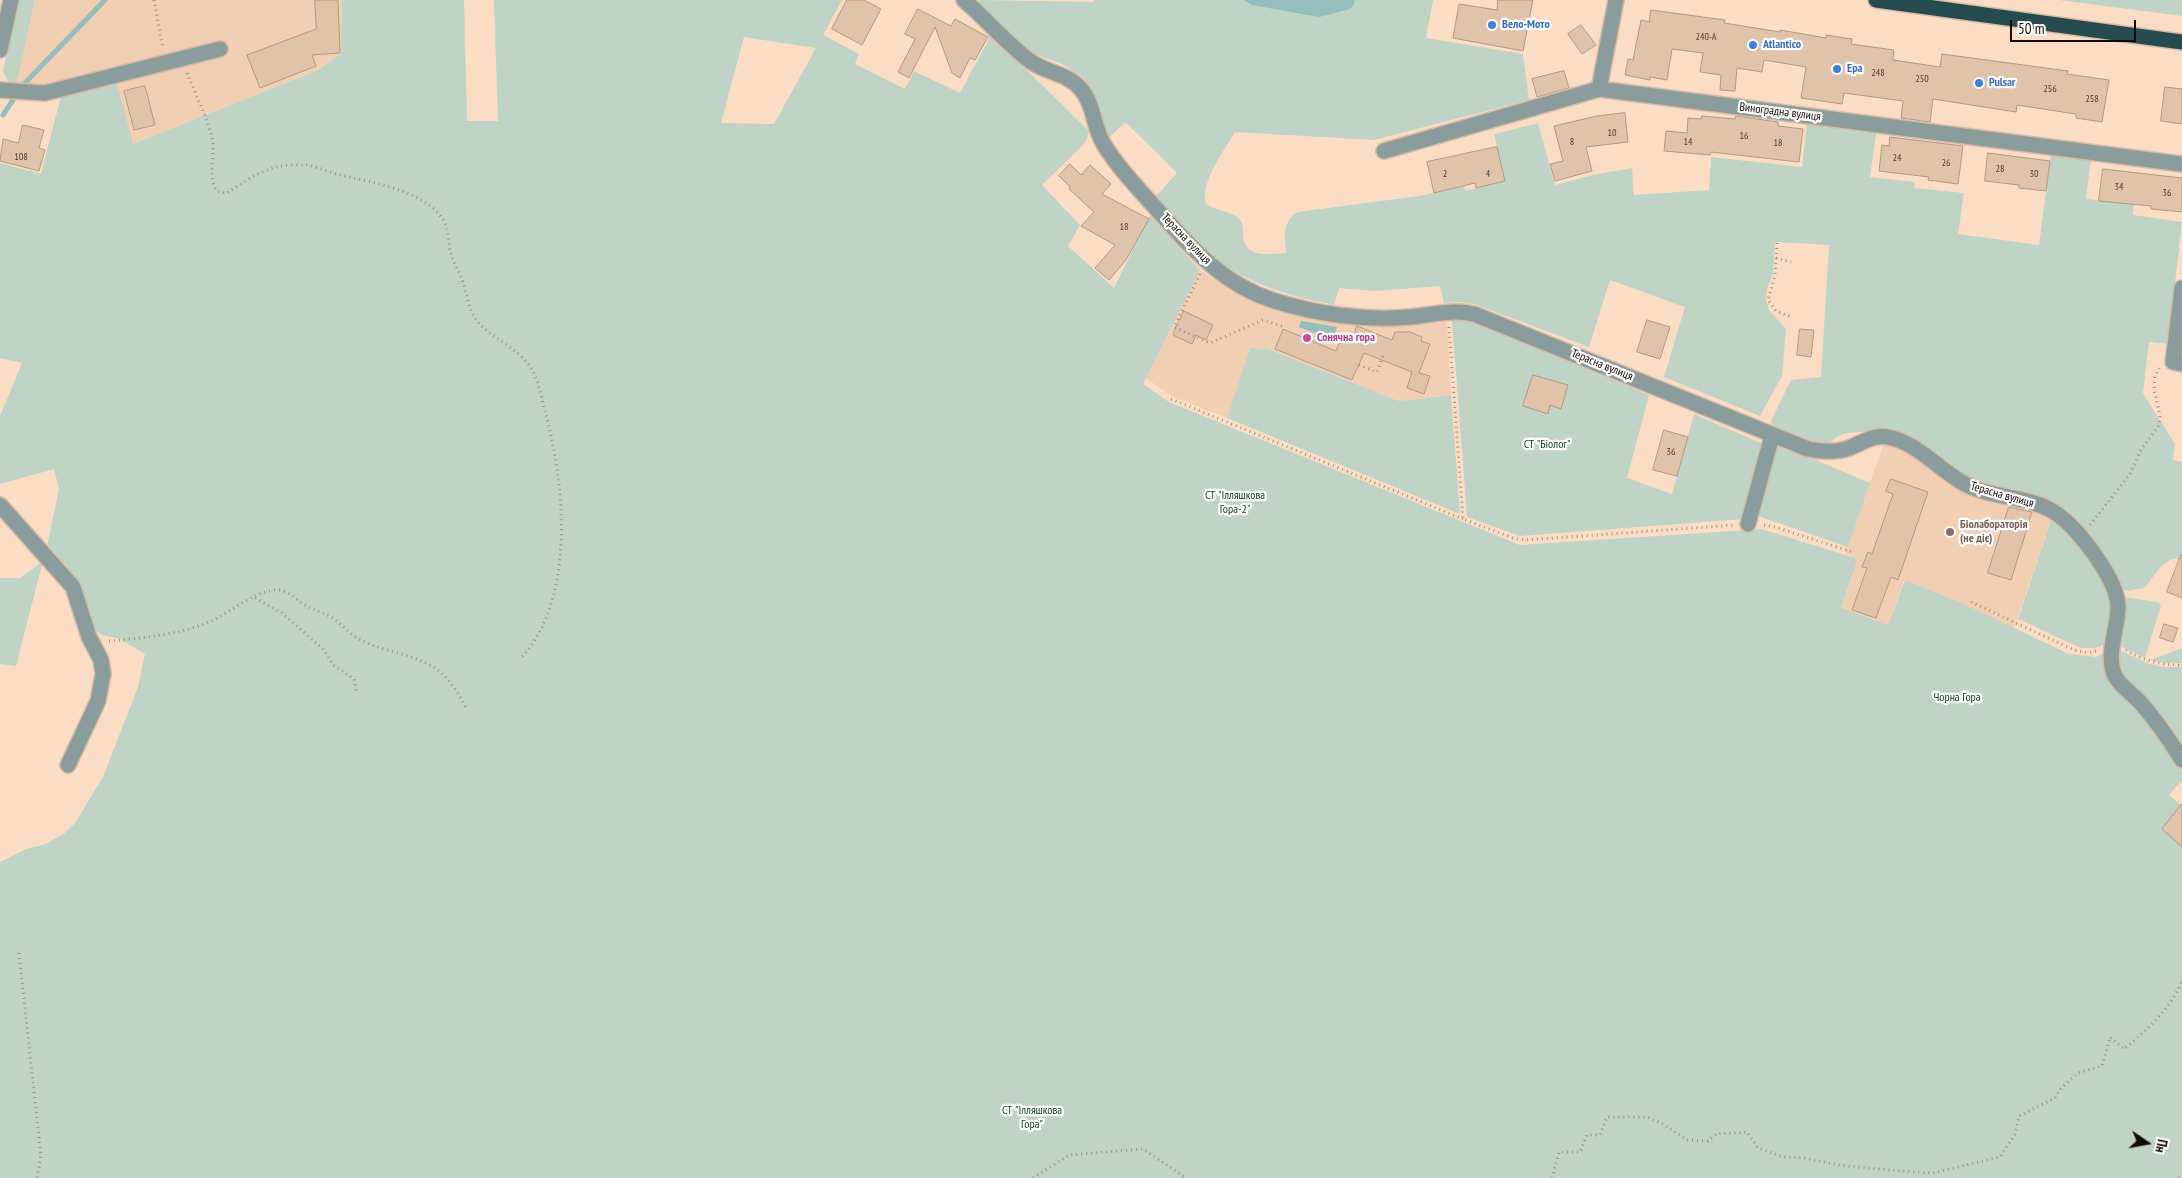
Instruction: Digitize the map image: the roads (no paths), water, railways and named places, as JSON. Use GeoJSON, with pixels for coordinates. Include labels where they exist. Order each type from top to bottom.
{"type":"FeatureCollection","features":[{"type":"Feature","properties":{"kind":"highway"},"geometry":{"type":"LineString","coordinates":[[1876,0],[2182,42]]}},
{"type":"Feature","properties":{"kind":"street"},"geometry":{"type":"LineString","coordinates":[[0,50],[11,0]]}},
{"type":"Feature","properties":{"kind":"street","name":"Терасна вулиця"},"geometry":{"type":"LineString","coordinates":[[964,0],[1032,62],[1058,73],[1079,86],[1086,96],[1098,135],[1123,171],[1194,251],[1238,286],[1273,300],[1340,315],[1397,318],[1448,311],[1474,314],[1808,449],[1823,452],[1849,448],[1874,437],[1886,436],[1898,439],[1911,446],[1964,484],[1990,494],[2040,506],[2066,520],[2082,536],[2100,563],[2117,598],[2118,612],[2112,664],[2115,676],[2153,718],[2182,760]]}},
{"type":"Feature","properties":{"kind":"street"},"geometry":{"type":"LineString","coordinates":[[1599,89],[1616,0]]}},
{"type":"Feature","properties":{"kind":"street"},"geometry":{"type":"LineString","coordinates":[[0,90],[45,93],[220,49]]}},
{"type":"Feature","properties":{"kind":"street","name":"Виноградна вулиця"},"geometry":{"type":"LineString","coordinates":[[1384,151],[1599,89],[2182,164]]}},
{"type":"Feature","properties":{"kind":"street"},"geometry":{"type":"LineString","coordinates":[[2177,363],[2182,288]]}},
{"type":"Feature","properties":{"kind":"street"},"geometry":{"type":"LineString","coordinates":[[1748,524],[1772,436]]}},
{"type":"Feature","properties":{"kind":"street"},"geometry":{"type":"LineString","coordinates":[[0,505],[73,587],[89,638],[101,660],[103,674],[98,701],[68,765]]}},
{"type":"Feature","properties":{"kind":"water"},"geometry":{"type":"Polygon","coordinates":[[[1244,0],[1355,1],[1350,9],[1319,17],[1252,5],[1244,0]]]}},
{"type":"Feature","properties":{"kind":"water"},"geometry":{"type":"Polygon","coordinates":[[[1301,321],[1337,327],[1332,340],[1299,327],[1301,321]]]}},
{"type":"Feature","properties":{"kind":"waterway"},"geometry":{"type":"LineString","coordinates":[[22,86],[105,0]]}},
{"type":"Feature","properties":{"kind":"waterway"},"geometry":{"type":"LineString","coordinates":[[3,115],[13,100]]}},
{"type":"Feature","properties":{"kind":"place","name":"Вело-Мото"},"geometry":{"type":"Point","coordinates":[1492,25]}},
{"type":"Feature","properties":{"kind":"place","name":"Atlantico"},"geometry":{"type":"Point","coordinates":[1753,45]}},
{"type":"Feature","properties":{"kind":"place","name":"Ера"},"geometry":{"type":"Point","coordinates":[1837,69]}},
{"type":"Feature","properties":{"kind":"place","name":"Pulsar"},"geometry":{"type":"Point","coordinates":[1979,83]}},
{"type":"Feature","properties":{"kind":"place","name":"Сонячна гора"},"geometry":{"type":"Point","coordinates":[1307,338]}},
{"type":"Feature","properties":{"kind":"place","name":"Біолабораторія (не діє)"},"geometry":{"type":"Point","coordinates":[1950,532]}},
{"type":"Feature","properties":{"kind":"park label","name":"СТ \"Біолог\""},"geometry":{"type":"Point","coordinates":[1547,445]}},
{"type":"Feature","properties":{"kind":"park label","name":"СТ \"Ілляшкова Гора-2\""},"geometry":{"type":"Point","coordinates":[1235,503]}},
{"type":"Feature","properties":{"kind":"park label","name":"Чорна Гора"},"geometry":{"type":"Point","coordinates":[1957,698]}},
{"type":"Feature","properties":{"kind":"park label","name":"СТ \"Ілляшкова Гора\""},"geometry":{"type":"Point","coordinates":[1032,1118]}}]}
